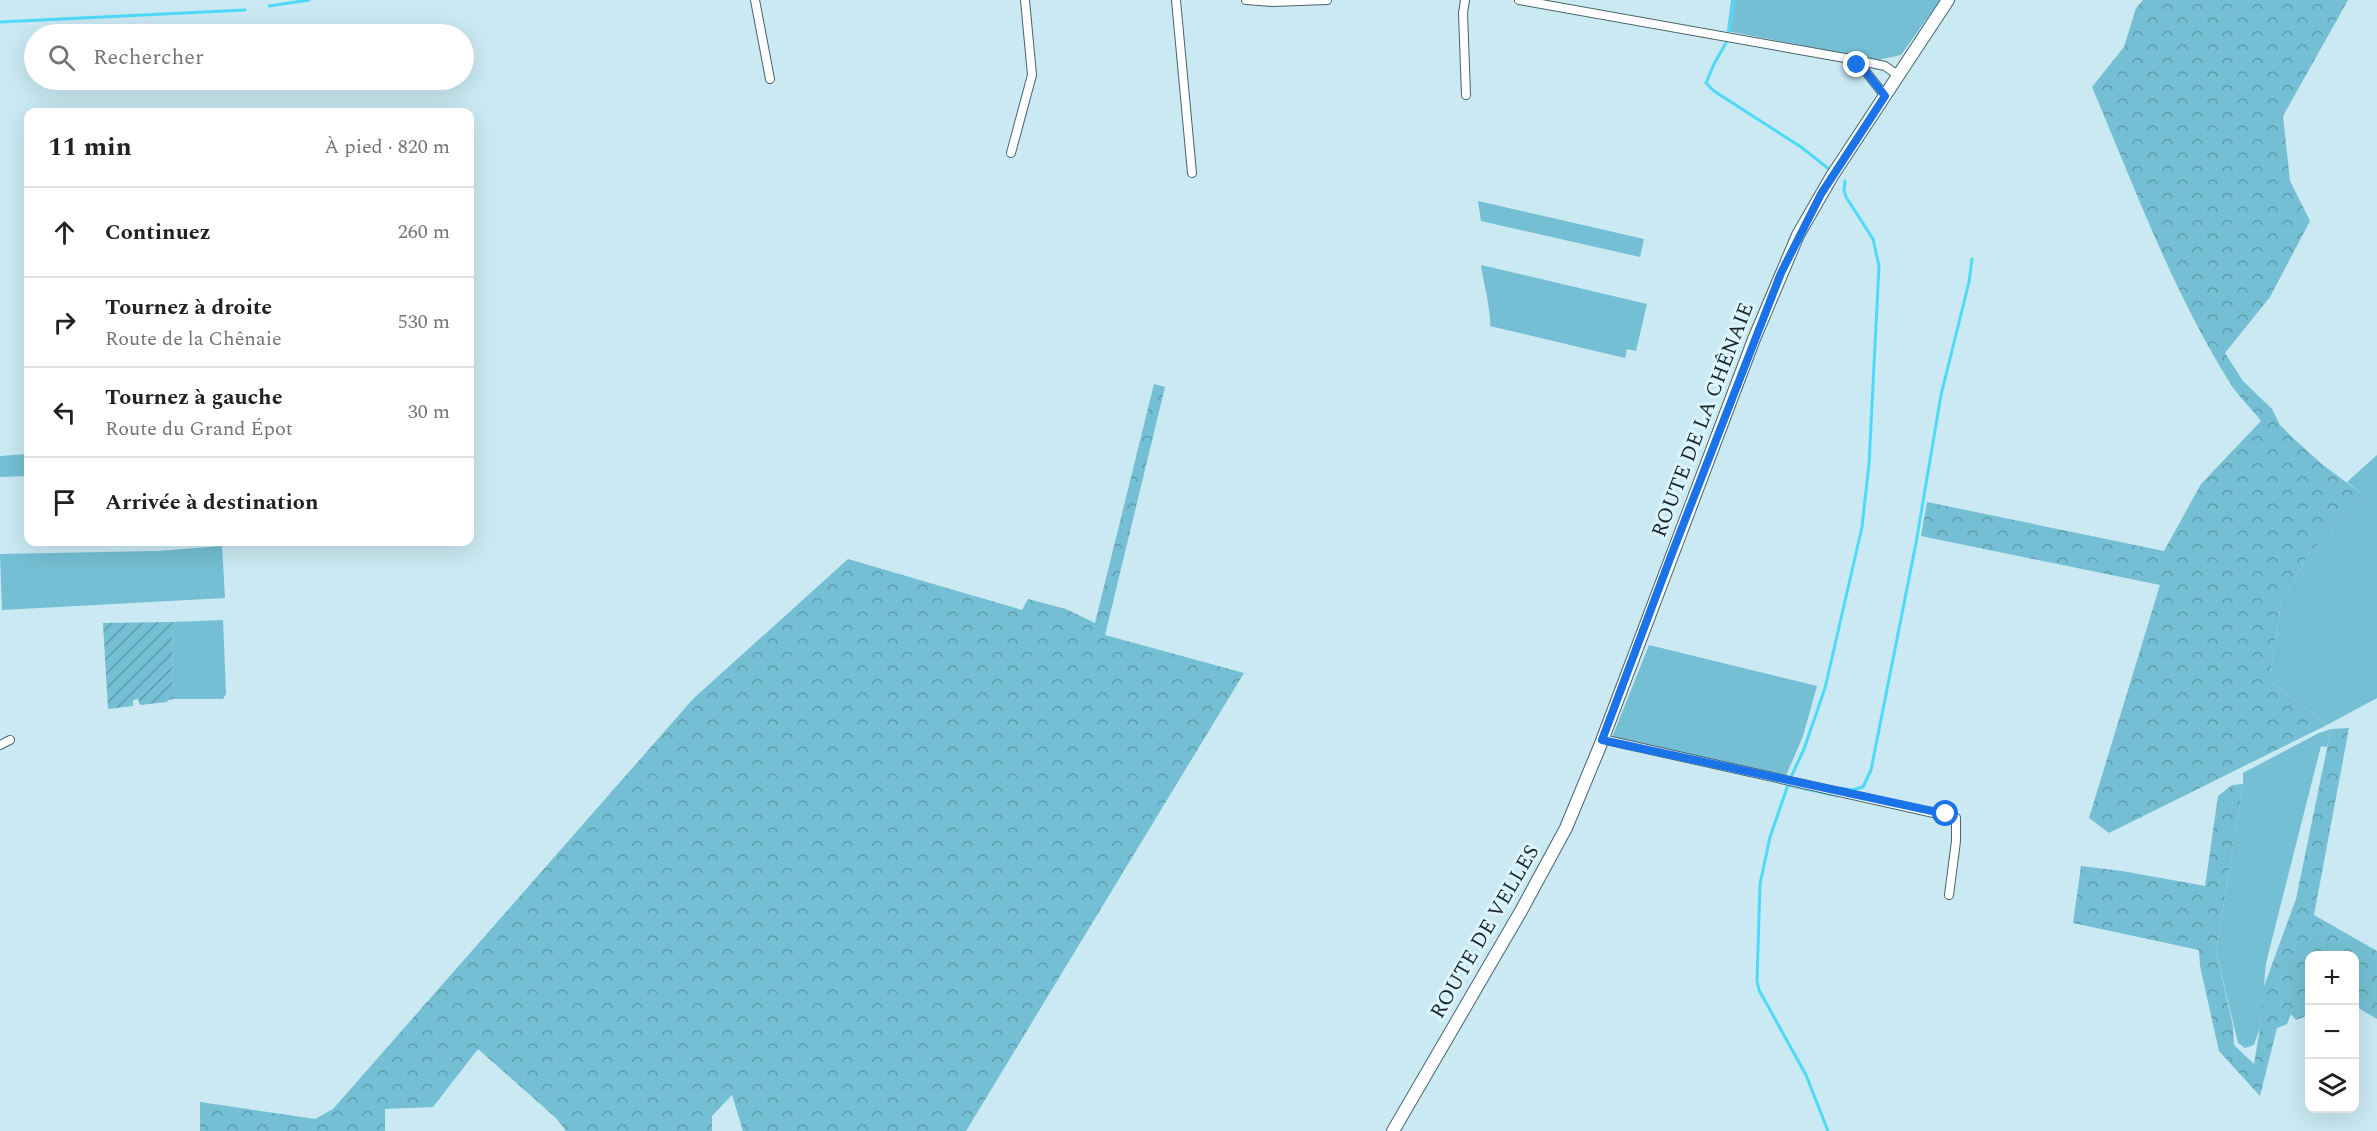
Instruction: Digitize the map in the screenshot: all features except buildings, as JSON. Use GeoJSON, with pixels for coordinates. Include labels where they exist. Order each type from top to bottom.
{"type":"FeatureCollection","features":[{"type":"Feature","properties":{"kind":"main road","name":"ROUTE DE LA CHÊNAIE"},"geometry":{"type":"LineString","coordinates":[[1601,743],[1781,273],[1821,194],[1948,0]]}},
{"type":"Feature","properties":{"kind":"main road","name":"ROUTE DE VELLES"},"geometry":{"type":"LineString","coordinates":[[1393,1131],[1540,878],[1566,828],[1601,743]]}},
{"type":"Feature","properties":{"kind":"street"},"geometry":{"type":"LineString","coordinates":[[756,0],[770,79]]}},
{"type":"Feature","properties":{"kind":"street"},"geometry":{"type":"LineString","coordinates":[[1011,153],[1032,75],[1025,0]]}},
{"type":"Feature","properties":{"kind":"street"},"geometry":{"type":"LineString","coordinates":[[1176,0],[1192,173]]}},
{"type":"Feature","properties":{"kind":"street"},"geometry":{"type":"LineString","coordinates":[[1246,0],[1272,2],[1327,0]]}},
{"type":"Feature","properties":{"kind":"street"},"geometry":{"type":"LineString","coordinates":[[1465,0],[1463,13],[1466,94]]}},
{"type":"Feature","properties":{"kind":"street"},"geometry":{"type":"LineString","coordinates":[[1519,0],[1885,66],[1899,76]]}},
{"type":"Feature","properties":{"kind":"street"},"geometry":{"type":"LineString","coordinates":[[1844,59],[1866,72],[1885,96]]}},
{"type":"Feature","properties":{"kind":"street"},"geometry":{"type":"LineString","coordinates":[[0,745],[10,740]]}},
{"type":"Feature","properties":{"kind":"street"},"geometry":{"type":"LineString","coordinates":[[1601,743],[1956,818],[1949,896]]}},
{"type":"Feature","properties":{"kind":"green space"},"geometry":{"type":"Polygon","coordinates":[[[1731,0],[1940,0],[1901,55],[1878,60],[1727,31],[1731,0]]]}},
{"type":"Feature","properties":{"kind":"green space"},"geometry":{"type":"Polygon","coordinates":[[[2143,0],[2348,0],[2283,116],[2290,181],[2310,221],[2270,297],[2225,353],[2243,381],[2272,409],[2280,425],[2323,465],[2365,496],[2309,553],[2281,604],[2269,680],[2327,725],[2109,833],[2089,818],[2160,585],[1921,536],[1927,502],[2164,551],[2201,484],[2261,421],[2232,386],[2173,278],[2092,87],[2124,47],[2136,8],[2143,0]]]}},
{"type":"Feature","properties":{"kind":"green space"},"geometry":{"type":"Polygon","coordinates":[[[1478,201],[1644,239],[1640,257],[1481,221],[1478,201]]]}},
{"type":"Feature","properties":{"kind":"green space"},"geometry":{"type":"Polygon","coordinates":[[[1481,265],[1647,304],[1636,351],[1627,349],[1625,358],[1490,326],[1489,306],[1481,265]]]}},
{"type":"Feature","properties":{"kind":"green space"},"geometry":{"type":"Polygon","coordinates":[[[1154,384],[1165,387],[1105,635],[1244,673],[966,1131],[743,1131],[732,1095],[712,1116],[712,1131],[566,1131],[556,1118],[478,1049],[433,1107],[385,1109],[385,1131],[200,1131],[200,1102],[315,1119],[333,1109],[693,699],[848,559],[1022,610],[1028,599],[1066,609],[1095,623],[1154,384]]]}},
{"type":"Feature","properties":{"kind":"green space"},"geometry":{"type":"Polygon","coordinates":[[[24,454],[24,476],[0,477],[0,456],[24,454]]]}},
{"type":"Feature","properties":{"kind":"green space"},"geometry":{"type":"Polygon","coordinates":[[[2377,455],[2377,698],[2327,725],[2269,680],[2281,604],[2309,553],[2365,496],[2347,482],[2377,455]]]}},
{"type":"Feature","properties":{"kind":"green space"},"geometry":{"type":"Polygon","coordinates":[[[222,546],[225,598],[2,610],[0,554],[157,551],[222,546]]]}},
{"type":"Feature","properties":{"kind":"green space"},"geometry":{"type":"Polygon","coordinates":[[[223,620],[226,694],[223,699],[173,699],[172,622],[223,620]]]}},
{"type":"Feature","properties":{"kind":"green space"},"geometry":{"type":"Polygon","coordinates":[[[172,622],[173,699],[167,702],[140,705],[138,699],[133,700],[133,706],[108,709],[103,623],[172,622]]]}},
{"type":"Feature","properties":{"kind":"green space"},"geometry":{"type":"Polygon","coordinates":[[[1649,645],[1817,686],[1803,736],[1785,778],[1614,739],[1613,735],[1649,645]]]}},
{"type":"Feature","properties":{"kind":"green space"},"geometry":{"type":"Polygon","coordinates":[[[2349,728],[2314,915],[2377,951],[2377,1019],[2359,1008],[2359,951],[2305,951],[2305,1017],[2296,1020],[2291,1014],[2287,1024],[2277,1028],[2260,1096],[2219,1051],[2200,966],[2199,950],[2073,923],[2081,866],[2205,886],[2218,796],[2232,785],[2243,784],[2216,951],[2233,1026],[2234,1045],[2254,1064],[2263,989],[2296,899],[2331,729],[2349,728]]]}},
{"type":"Feature","properties":{"kind":"green space"},"geometry":{"type":"Polygon","coordinates":[[[2331,729],[2327,747],[2321,746],[2266,963],[2260,1028],[2254,1045],[2245,1048],[2238,1043],[2216,951],[2243,773],[2331,729]]]}},
{"type":"Feature","properties":{"kind":"waterway"},"geometry":{"type":"LineString","coordinates":[[269,6],[309,0]]}},
{"type":"Feature","properties":{"kind":"waterway"},"geometry":{"type":"LineString","coordinates":[[1729,31],[1734,0]]}},
{"type":"Feature","properties":{"kind":"waterway"},"geometry":{"type":"LineString","coordinates":[[0,22],[245,10]]}},
{"type":"Feature","properties":{"kind":"waterway"},"geometry":{"type":"LineString","coordinates":[[1726,43],[1706,83],[1714,91],[1801,147],[1829,169]]}},
{"type":"Feature","properties":{"kind":"waterway"},"geometry":{"type":"LineString","coordinates":[[1791,777],[1804,749],[1825,688],[1862,527],[1869,464],[1879,266],[1873,239],[1846,197],[1845,181]]}},
{"type":"Feature","properties":{"kind":"waterway"},"geometry":{"type":"LineString","coordinates":[[1840,788],[1852,790],[1863,787],[1871,770],[1916,543],[1941,395],[1969,282],[1972,259]]}},
{"type":"Feature","properties":{"kind":"waterway"},"geometry":{"type":"LineString","coordinates":[[1828,1131],[1806,1075],[1759,990],[1757,981],[1760,884],[1770,837],[1788,785],[1838,796]]}},
{"type":"Feature","properties":{"kind":"route"},"geometry":{"type":"LineString","coordinates":[[1857,65],[1866,72],[1885,96],[1821,194],[1798,235],[1781,273],[1602,740],[1946,814]]}}]}
